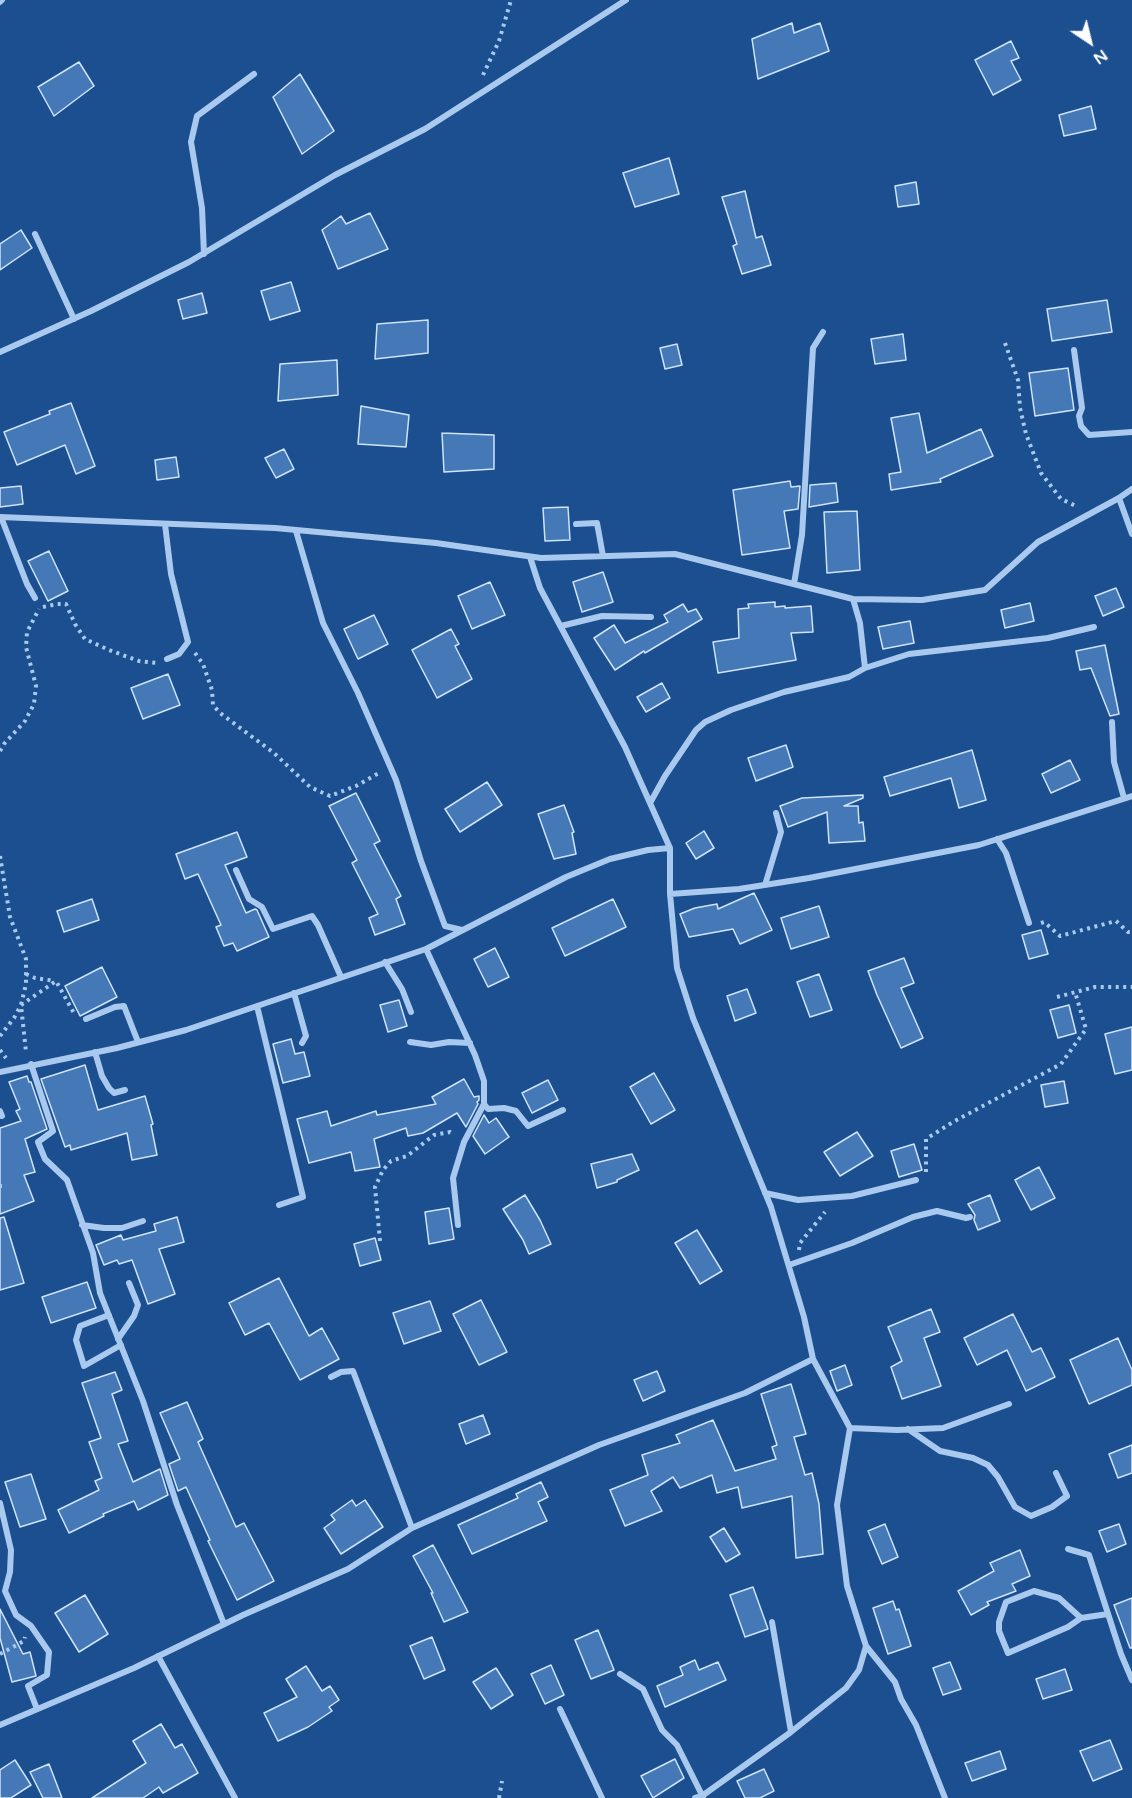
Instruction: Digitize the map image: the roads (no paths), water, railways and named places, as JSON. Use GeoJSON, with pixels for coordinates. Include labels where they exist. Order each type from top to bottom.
{"type":"FeatureCollection","features":[{"type":"Feature","properties":{"kind":"street"},"geometry":{"type":"LineString","coordinates":[[0,352],[74,319],[204,254],[335,175],[425,129],[626,0]]}},
{"type":"Feature","properties":{"kind":"street"},"geometry":{"type":"LineString","coordinates":[[204,254],[202,208],[191,142],[197,116],[254,74]]}},
{"type":"Feature","properties":{"kind":"street"},"geometry":{"type":"LineString","coordinates":[[35,234],[74,319]]}},
{"type":"Feature","properties":{"kind":"street"},"geometry":{"type":"LineString","coordinates":[[794,584],[802,536],[813,348],[822,332]]}},
{"type":"Feature","properties":{"kind":"street"},"geometry":{"type":"LineString","coordinates":[[1074,350],[1082,408],[1079,416],[1081,426],[1089,435],[1132,432]]}},
{"type":"Feature","properties":{"kind":"street"},"geometry":{"type":"LineString","coordinates":[[35,598],[0,517],[275,528],[436,543],[542,558],[675,554],[853,599],[922,600],[985,590],[1038,542],[1132,489]]}},
{"type":"Feature","properties":{"kind":"street"},"geometry":{"type":"LineString","coordinates":[[1119,498],[1132,534]]}},
{"type":"Feature","properties":{"kind":"street"},"geometry":{"type":"LineString","coordinates":[[576,524],[597,523],[603,556]]}},
{"type":"Feature","properties":{"kind":"street"},"geometry":{"type":"LineString","coordinates":[[165,524],[171,574],[188,642],[179,654],[167,659]]}},
{"type":"Feature","properties":{"kind":"street"},"geometry":{"type":"LineString","coordinates":[[296,531],[323,623],[358,693],[396,780],[421,861],[445,926],[462,930]]}},
{"type":"Feature","properties":{"kind":"street"},"geometry":{"type":"LineString","coordinates":[[530,557],[540,588],[625,747],[670,848],[670,894],[677,968],[693,1018],[765,1193],[789,1265],[813,1359],[850,1428],[837,1505],[847,1586],[866,1646],[895,1682],[901,1699],[916,1725],[945,1798]]}},
{"type":"Feature","properties":{"kind":"street"},"geometry":{"type":"LineString","coordinates":[[853,599],[860,623],[865,668]]}},
{"type":"Feature","properties":{"kind":"street"},"geometry":{"type":"LineString","coordinates":[[561,626],[602,616],[651,617]]}},
{"type":"Feature","properties":{"kind":"street"},"geometry":{"type":"LineString","coordinates":[[650,802],[696,730],[705,722],[731,710],[784,692],[849,678],[865,668],[909,654],[1048,638],[1094,627]]}},
{"type":"Feature","properties":{"kind":"street"},"geometry":{"type":"LineString","coordinates":[[1112,722],[1114,762],[1132,804]]}},
{"type":"Feature","properties":{"kind":"street"},"geometry":{"type":"LineString","coordinates":[[670,894],[765,885],[979,845],[1128,797]]}},
{"type":"Feature","properties":{"kind":"street"},"geometry":{"type":"LineString","coordinates":[[765,885],[782,832],[776,813]]}},
{"type":"Feature","properties":{"kind":"street"},"geometry":{"type":"LineString","coordinates":[[997,839],[1006,853],[1029,923]]}},
{"type":"Feature","properties":{"kind":"street"},"geometry":{"type":"LineString","coordinates":[[0,1072],[186,1030],[426,949],[566,877],[610,859],[648,850],[670,848]]}},
{"type":"Feature","properties":{"kind":"street"},"geometry":{"type":"LineString","coordinates":[[236,870],[249,899],[262,906],[273,929],[312,916],[341,977]]}},
{"type":"Feature","properties":{"kind":"street"},"geometry":{"type":"LineString","coordinates":[[426,949],[470,1042],[484,1081],[484,1104],[464,1142],[453,1178],[458,1225]]}},
{"type":"Feature","properties":{"kind":"street"},"geometry":{"type":"LineString","coordinates":[[385,962],[402,989],[411,1012]]}},
{"type":"Feature","properties":{"kind":"street"},"geometry":{"type":"LineString","coordinates":[[294,993],[306,1036],[302,1042]]}},
{"type":"Feature","properties":{"kind":"street"},"geometry":{"type":"LineString","coordinates":[[87,1020],[115,1007],[124,1006],[138,1042]]}},
{"type":"Feature","properties":{"kind":"street"},"geometry":{"type":"LineString","coordinates":[[256,1006],[303,1197],[279,1205]]}},
{"type":"Feature","properties":{"kind":"street"},"geometry":{"type":"LineString","coordinates":[[410,1042],[431,1045],[470,1042]]}},
{"type":"Feature","properties":{"kind":"street"},"geometry":{"type":"LineString","coordinates":[[95,1052],[102,1076],[109,1088],[114,1093],[125,1090]]}},
{"type":"Feature","properties":{"kind":"street"},"geometry":{"type":"LineString","coordinates":[[31,1064],[54,1131],[38,1142],[45,1159],[67,1180],[93,1253],[100,1293],[160,1448],[177,1505],[224,1624]]}},
{"type":"Feature","properties":{"kind":"street"},"geometry":{"type":"LineString","coordinates":[[484,1104],[489,1109],[504,1108],[516,1112],[528,1126],[562,1110]]}},
{"type":"Feature","properties":{"kind":"street"},"geometry":{"type":"LineString","coordinates":[[765,1193],[798,1200],[844,1196],[916,1180]]}},
{"type":"Feature","properties":{"kind":"street"},"geometry":{"type":"LineString","coordinates":[[789,1265],[852,1243],[913,1217],[937,1211],[970,1217]]}},
{"type":"Feature","properties":{"kind":"street"},"geometry":{"type":"LineString","coordinates":[[82,1225],[122,1228],[143,1221]]}},
{"type":"Feature","properties":{"kind":"street"},"geometry":{"type":"LineString","coordinates":[[109,1315],[80,1326],[76,1340],[84,1366],[119,1342],[134,1316],[138,1305],[129,1283]]}},
{"type":"Feature","properties":{"kind":"street"},"geometry":{"type":"LineString","coordinates":[[0,1725],[134,1668],[224,1624],[348,1569],[412,1528],[599,1445],[745,1393],[813,1359]]}},
{"type":"Feature","properties":{"kind":"street"},"geometry":{"type":"LineString","coordinates":[[331,1377],[341,1372],[353,1371],[412,1528]]}},
{"type":"Feature","properties":{"kind":"street"},"geometry":{"type":"LineString","coordinates":[[850,1428],[943,1428],[1010,1404]]}},
{"type":"Feature","properties":{"kind":"street"},"geometry":{"type":"LineString","coordinates":[[908,1429],[940,1451],[973,1458],[988,1465],[998,1477],[1015,1507],[1032,1516],[1052,1507],[1066,1496],[1056,1473]]}},
{"type":"Feature","properties":{"kind":"street"},"geometry":{"type":"LineString","coordinates":[[0,1503],[11,1550],[10,1572],[4,1591],[16,1615],[31,1626],[49,1652],[46,1675],[28,1686],[38,1708]]}},
{"type":"Feature","properties":{"kind":"street"},"geometry":{"type":"LineString","coordinates":[[1068,1549],[1089,1555],[1132,1680]]}},
{"type":"Feature","properties":{"kind":"street"},"geometry":{"type":"LineString","coordinates":[[1081,1618],[1059,1598],[1034,1591],[1006,1602],[999,1622],[999,1631],[1008,1653],[1068,1627],[1081,1618],[1108,1614]]}},
{"type":"Feature","properties":{"kind":"street"},"geometry":{"type":"LineString","coordinates":[[772,1622],[791,1732]]}},
{"type":"Feature","properties":{"kind":"street"},"geometry":{"type":"LineString","coordinates":[[620,1674],[643,1689],[662,1730],[677,1745],[700,1797],[791,1732],[846,1688],[859,1670],[866,1646]]}},
{"type":"Feature","properties":{"kind":"street"},"geometry":{"type":"LineString","coordinates":[[158,1656],[235,1798]]}},
{"type":"Feature","properties":{"kind":"street"},"geometry":{"type":"LineString","coordinates":[[561,1709],[602,1798]]}}]}
